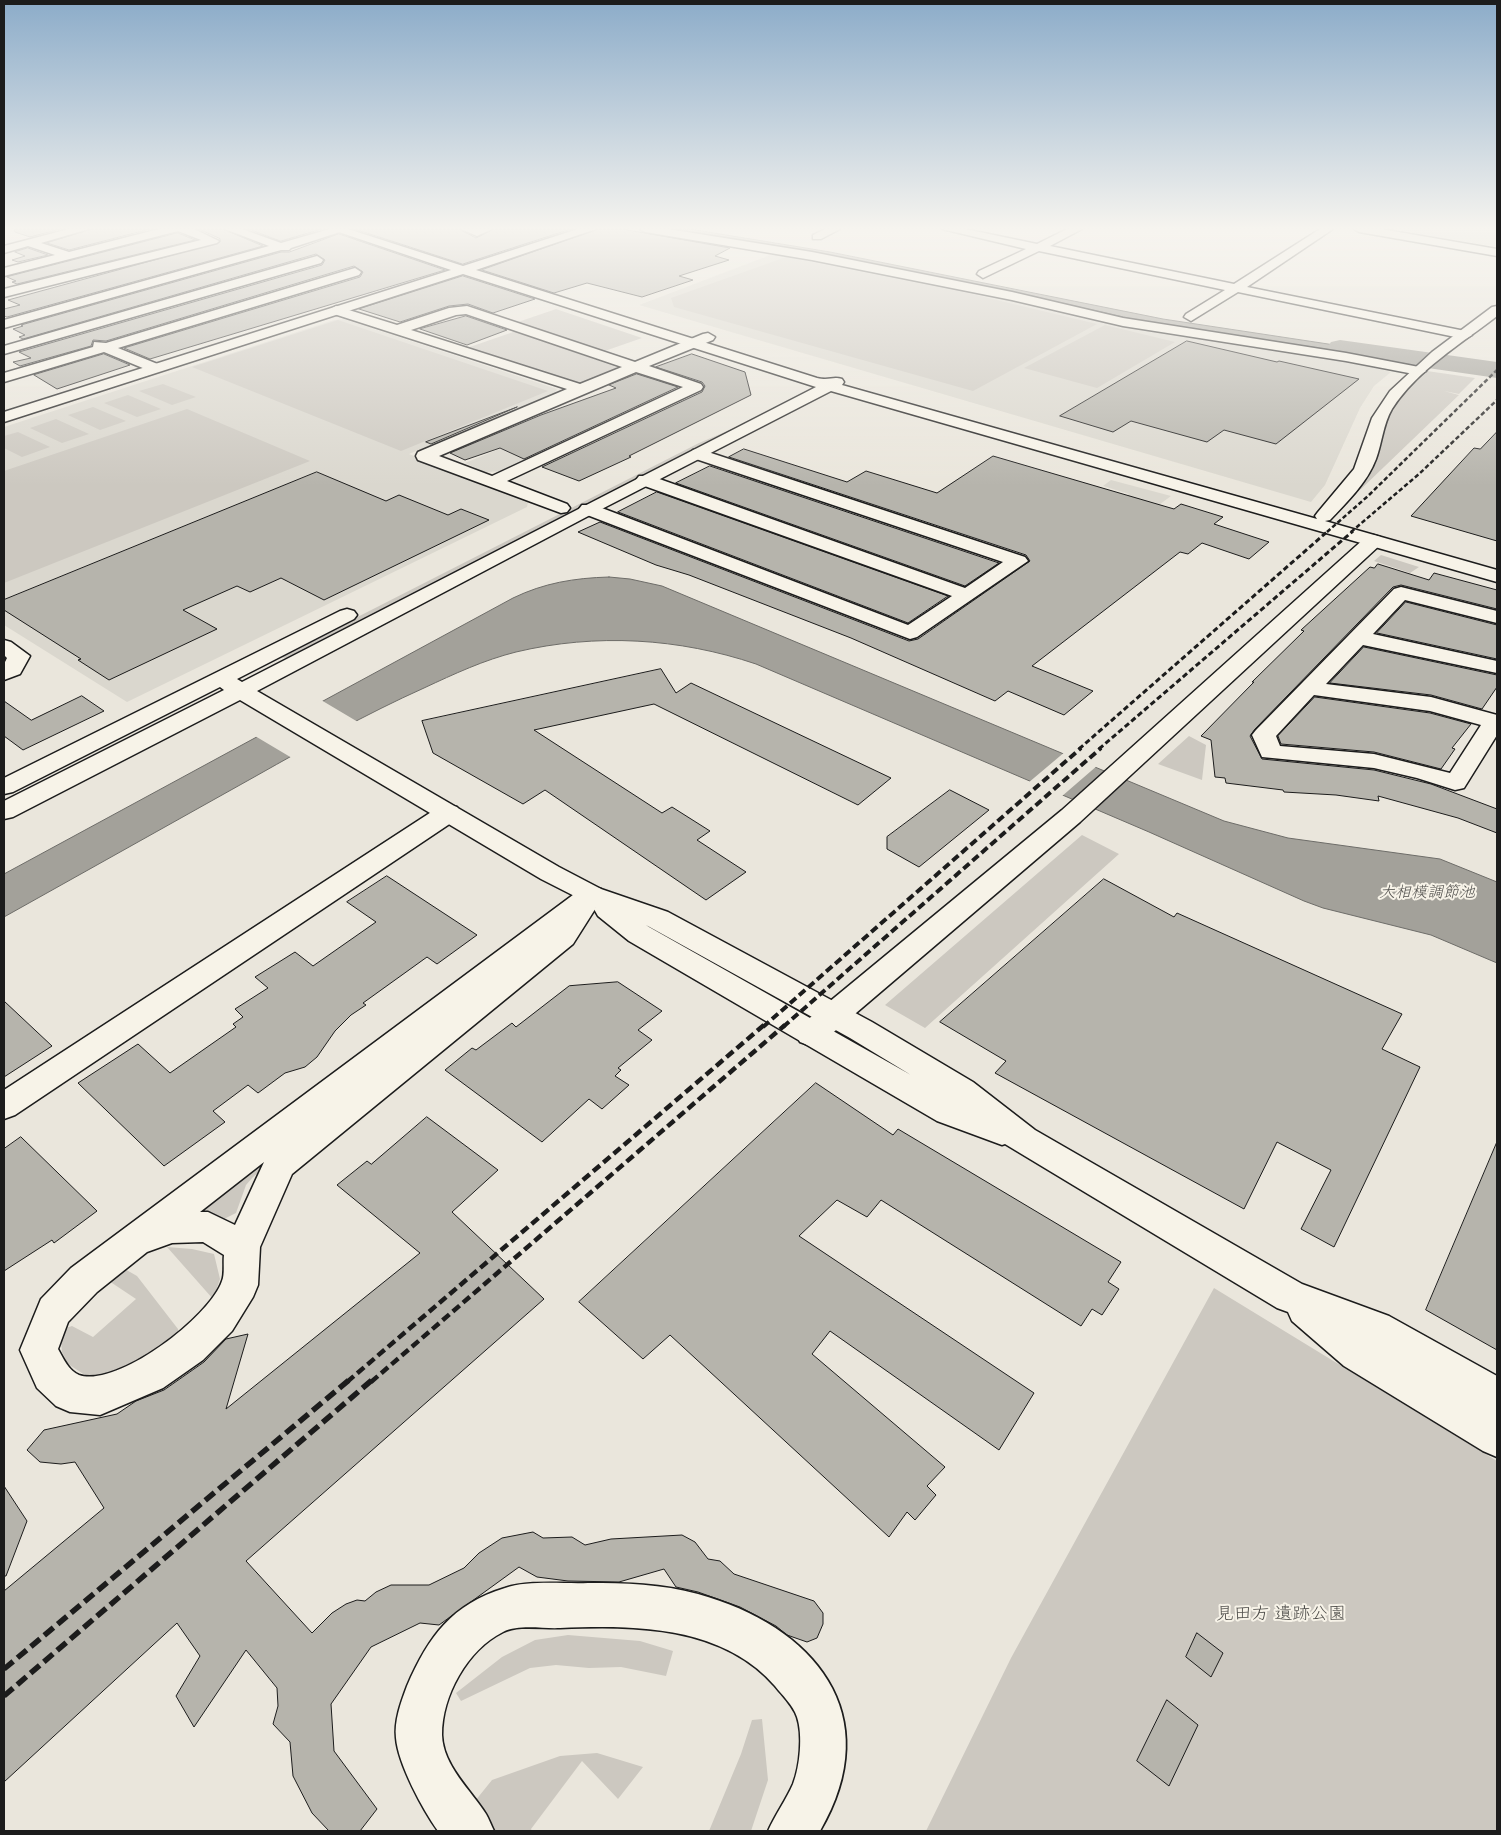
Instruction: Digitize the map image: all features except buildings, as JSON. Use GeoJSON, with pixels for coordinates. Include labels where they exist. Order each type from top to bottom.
{"type":"FeatureCollection","features":[{"type":"Feature","properties":{"kind":"street"},"geometry":{"type":"LineString","coordinates":[[4,324],[36,315]]}},
{"type":"Feature","properties":{"kind":"street"},"geometry":{"type":"LineString","coordinates":[[4,350],[133,315]]}},
{"type":"Feature","properties":{"kind":"street"},"geometry":{"type":"LineString","coordinates":[[4,378],[214,315]]}},
{"type":"Feature","properties":{"kind":"street"},"geometry":{"type":"LineString","coordinates":[[4,417],[322,315]]}},
{"type":"Feature","properties":{"kind":"street"},"geometry":{"type":"LineString","coordinates":[[350,315],[581,389]]}},
{"type":"Feature","properties":{"kind":"street"},"geometry":{"type":"LineString","coordinates":[[397,330],[441,315]]}},
{"type":"Feature","properties":{"kind":"street"},"geometry":{"type":"LineString","coordinates":[[480,315],[696,387],[492,482]]}},
{"type":"Feature","properties":{"kind":"street"},"geometry":{"type":"LineString","coordinates":[[612,315],[701,340]]}},
{"type":"Feature","properties":{"kind":"street"},"geometry":{"type":"LineString","coordinates":[[624,315],[827,381],[1497,576]]}},
{"type":"Feature","properties":{"kind":"street"},"geometry":{"type":"LineString","coordinates":[[1092,315],[1123,322],[1422,369]]}},
{"type":"Feature","properties":{"kind":"street"},"geometry":{"type":"LineString","coordinates":[[1192,317],[1196,315]]}},
{"type":"Feature","properties":{"kind":"street"},"geometry":{"type":"LineString","coordinates":[[1369,315],[1465,335]]}},
{"type":"Feature","properties":{"kind":"street"},"geometry":{"type":"LineString","coordinates":[[1324,516],[1345,493],[1364,466],[1370,452],[1377,421],[1395,393],[1438,355],[1491,315]]}},
{"type":"Feature","properties":{"kind":"street"},"geometry":{"type":"LineString","coordinates":[[31,316],[155,368]]}},
{"type":"Feature","properties":{"kind":"street"},"geometry":{"type":"LineString","coordinates":[[561,508],[424,456],[632,367],[701,340]]}},
{"type":"Feature","properties":{"kind":"street"},"geometry":{"type":"LineString","coordinates":[[4,811],[242,690],[588,509],[699,454],[827,381]]}},
{"type":"Feature","properties":{"kind":"street"},"geometry":{"type":"LineString","coordinates":[[4,787],[561,508],[827,381],[1497,565]]}},
{"type":"Feature","properties":{"kind":"street"},"geometry":{"type":"LineString","coordinates":[[588,509],[910,633],[1018,561],[699,454]]}},
{"type":"Feature","properties":{"kind":"street"},"geometry":{"type":"LineString","coordinates":[[645,480],[967,595]]}},
{"type":"Feature","properties":{"kind":"street"},"geometry":{"type":"LineString","coordinates":[[812,1034],[1071,816],[1373,541]]}},
{"type":"Feature","properties":{"kind":"street"},"geometry":{"type":"LineString","coordinates":[[1308,688],[1431,704],[1496,722],[1455,783],[1424,772],[1374,761],[1270,752],[1264,735],[1308,688],[1401,592],[1497,617]]}},
{"type":"Feature","properties":{"kind":"street"},"geometry":{"type":"LineString","coordinates":[[1357,637],[1497,667]]}},
{"type":"Feature","properties":{"kind":"street"},"geometry":{"type":"LineString","coordinates":[[4,646],[19,656],[12,669],[4,673]]}},
{"type":"Feature","properties":{"kind":"street"},"geometry":{"type":"LineString","coordinates":[[221,679],[591,895],[639,934],[812,1034],[948,1112],[1023,1140]]}},
{"type":"Feature","properties":{"kind":"street"},"geometry":{"type":"LineString","coordinates":[[4,1106],[448,813]]}},
{"type":"Feature","properties":{"kind":"street"},"geometry":{"type":"LineString","coordinates":[[591,895],[658,919],[835,1016],[962,1091],[1023,1140],[1290,1296],[1376,1328],[1497,1397]]}},
{"type":"Feature","properties":{"kind":"street"},"geometry":{"type":"LineString","coordinates":[[591,895],[563,937],[279,1164],[242,1247],[240,1285],[219,1319],[190,1347],[149,1375],[100,1396],[70,1392],[51,1375],[39,1350],[54,1311],[84,1280],[131,1242],[591,895]]}},
{"type":"Feature","properties":{"kind":"street"},"geometry":{"type":"LineString","coordinates":[[131,1242],[172,1228],[208,1227],[242,1247]]}},
{"type":"Feature","properties":{"kind":"street"},"geometry":{"type":"LineString","coordinates":[[1290,1296],[1357,1354],[1497,1437]]}},
{"type":"Feature","properties":{"kind":"street"},"geometry":{"type":"LineString","coordinates":[[469,1831],[445,1801],[430,1772],[418,1737],[424,1698],[448,1653],[476,1623],[505,1610],[591,1604],[633,1607],[698,1616],[725,1625],[749,1636],[771,1650],[808,1690],[822,1719],[824,1750],[815,1793],[792,1831]]}},
{"type":"Feature","properties":{"kind":"shaded area"},"geometry":{"type":"Polygon","coordinates":[[[672,315],[1100,315],[1344,360],[1391,372],[1374,386],[1360,408],[1325,485],[1311,502],[672,315]]]}},
{"type":"Feature","properties":{"kind":"shaded area"},"geometry":{"type":"Polygon","coordinates":[[[344,319],[557,389],[555,393],[409,454],[528,502],[527,507],[127,702],[4,625],[4,427],[334,320],[344,319]]]}},
{"type":"Feature","properties":{"kind":"shaded area"},"geometry":{"type":"Polygon","coordinates":[[[504,447],[532,459],[504,471],[485,472],[465,463],[504,447]]]}},
{"type":"Feature","properties":{"kind":"shaded area"},"geometry":{"type":"Polygon","coordinates":[[[1111,480],[1171,496],[1132,525],[1100,515],[1129,494],[1103,486],[1111,480]]]}},
{"type":"Feature","properties":{"kind":"green space"},"geometry":{"type":"Polygon","coordinates":[[[540,315],[573,315],[642,338],[602,352],[515,323],[540,315]]]}},
{"type":"Feature","properties":{"kind":"green space"},"geometry":{"type":"Polygon","coordinates":[[[701,315],[1058,315],[1097,324],[973,391],[701,315]]]}},
{"type":"Feature","properties":{"kind":"green space"},"geometry":{"type":"Polygon","coordinates":[[[338,320],[548,391],[401,451],[192,367],[338,320]]]}},
{"type":"Feature","properties":{"kind":"green space"},"geometry":{"type":"Polygon","coordinates":[[[1105,325],[1175,342],[1097,388],[1024,368],[1105,325]]]}},
{"type":"Feature","properties":{"kind":"green space"},"geometry":{"type":"Polygon","coordinates":[[[516,331],[616,367],[616,371],[585,383],[578,383],[467,348],[516,331]]]}},
{"type":"Feature","properties":{"kind":"green space"},"geometry":{"type":"Polygon","coordinates":[[[1427,371],[1475,378],[1459,394],[1444,391],[1459,395],[1360,490],[1376,457],[1386,419],[1392,406],[1412,383],[1427,371]]]}},
{"type":"Feature","properties":{"kind":"green space"},"geometry":{"type":"Polygon","coordinates":[[[163,384],[196,397],[172,405],[139,391],[163,384]]]}},
{"type":"Feature","properties":{"kind":"green space"},"geometry":{"type":"Polygon","coordinates":[[[128,395],[161,409],[137,417],[104,403],[128,395]]]}},
{"type":"Feature","properties":{"kind":"green space"},"geometry":{"type":"Polygon","coordinates":[[[93,407],[126,421],[100,430],[68,415],[93,407]]]}},
{"type":"Feature","properties":{"kind":"green space"},"geometry":{"type":"Polygon","coordinates":[[[187,409],[310,461],[4,583],[4,471],[187,409]]]}},
{"type":"Feature","properties":{"kind":"green space"},"geometry":{"type":"Polygon","coordinates":[[[56,419],[89,434],[62,443],[30,428],[56,419]]]}},
{"type":"Feature","properties":{"kind":"green space"},"geometry":{"type":"Polygon","coordinates":[[[753,420],[287,658],[279,657],[699,443],[753,420]]]}},
{"type":"Feature","properties":{"kind":"green space"},"geometry":{"type":"Polygon","coordinates":[[[18,432],[50,447],[22,457],[4,448],[4,436],[18,432]]]}},
{"type":"Feature","properties":{"kind":"green space"},"geometry":{"type":"Polygon","coordinates":[[[1381,555],[1419,567],[1410,573],[1374,561],[1381,555]]]}},
{"type":"Feature","properties":{"kind":"green space"},"geometry":{"type":"Polygon","coordinates":[[[1189,736],[1206,745],[1202,780],[1158,764],[1189,736]]]}},
{"type":"Feature","properties":{"kind":"green space"},"geometry":{"type":"Polygon","coordinates":[[[1082,835],[1119,854],[925,1028],[885,1005],[1082,835]]]}},
{"type":"Feature","properties":{"kind":"green space"},"geometry":{"type":"Polygon","coordinates":[[[336,1111],[253,1177],[246,1185],[236,1213],[220,1221],[201,1216],[198,1203],[336,1111]]]}},
{"type":"Feature","properties":{"kind":"green space"},"geometry":{"type":"Polygon","coordinates":[[[167,1247],[192,1249],[214,1254],[220,1279],[213,1299],[167,1247]]]}},
{"type":"Feature","properties":{"kind":"green space"},"geometry":{"type":"Polygon","coordinates":[[[123,1268],[137,1276],[178,1329],[178,1338],[126,1373],[88,1377],[68,1364],[62,1352],[60,1330],[72,1326],[93,1337],[136,1299],[109,1281],[123,1268]]]}},
{"type":"Feature","properties":{"kind":"green space","name":"見田方 遺跡公園"},"geometry":{"type":"Polygon","coordinates":[[[1214,1288],[1497,1461],[1497,1831],[926,1831],[1011,1658],[1214,1288]]]}},
{"type":"Feature","properties":{"kind":"green space"},"geometry":{"type":"Polygon","coordinates":[[[568,1635],[640,1641],[673,1651],[666,1676],[621,1667],[589,1668],[556,1665],[530,1668],[461,1701],[456,1693],[502,1657],[535,1640],[568,1635]]]}},
{"type":"Feature","properties":{"kind":"green space"},"geometry":{"type":"Polygon","coordinates":[[[762,1719],[768,1780],[751,1831],[709,1831],[741,1754],[752,1720],[762,1719]]]}},
{"type":"Feature","properties":{"kind":"green space"},"geometry":{"type":"Polygon","coordinates":[[[597,1753],[643,1767],[618,1799],[582,1761],[531,1829],[532,1831],[493,1831],[471,1806],[492,1780],[560,1756],[597,1753]]]}},
{"type":"Feature","properties":{"kind":"water"},"geometry":{"type":"Polygon","coordinates":[[[1113,315],[1141,315],[1414,357],[1405,364],[1364,355],[1141,321],[1113,315]]]}},
{"type":"Feature","properties":{"kind":"water"},"geometry":{"type":"Polygon","coordinates":[[[1446,360],[1497,367],[1497,374],[1435,366],[1446,360]]]}},
{"type":"Feature","properties":{"kind":"water","name":"大相模調節池"},"geometry":{"type":"Polygon","coordinates":[[[609,577],[630,579],[662,586],[1224,821],[1288,838],[1440,859],[1497,882],[1497,963],[1431,935],[1323,908],[1304,901],[1149,832],[756,664],[697,648],[637,641],[576,642],[546,646],[504,655],[458,673],[381,708],[339,730],[4,917],[4,874],[513,598],[560,582],[609,577]]]}},
{"type":"Feature","properties":{"kind":"pier"},"geometry":{"type":"Polygon","coordinates":[[[321,700],[358,722],[292,758],[255,736],[321,700]]]}},
{"type":"Feature","properties":{"kind":"pier"},"geometry":{"type":"Polygon","coordinates":[[[1066,751],[1098,765],[1061,797],[1028,783],[1066,751]]]}},
{"type":"Feature","properties":{"kind":"waterway"},"geometry":{"type":"LineString","coordinates":[[1340,348],[1497,370]]}},
{"type":"Feature","properties":{"kind":"railway"},"geometry":{"type":"LineString","coordinates":[[1327,532],[1368,496],[1497,370]]}},
{"type":"Feature","properties":{"kind":"railway"},"geometry":{"type":"LineString","coordinates":[[1351,532],[1419,474],[1497,400]]}},
{"type":"Feature","properties":{"kind":"railway"},"geometry":{"type":"LineString","coordinates":[[1079,749],[1328,531]]}},
{"type":"Feature","properties":{"kind":"railway"},"geometry":{"type":"LineString","coordinates":[[1099,749],[1353,531]]}},
{"type":"Feature","properties":{"kind":"railway"},"geometry":{"type":"LineString","coordinates":[[763,1027],[1081,748]]}},
{"type":"Feature","properties":{"kind":"railway"},"geometry":{"type":"LineString","coordinates":[[783,1027],[1101,748]]}},
{"type":"Feature","properties":{"kind":"railway"},"geometry":{"type":"LineString","coordinates":[[347,1382],[764,1025]]}},
{"type":"Feature","properties":{"kind":"railway"},"geometry":{"type":"LineString","coordinates":[[371,1382],[785,1025]]}},
{"type":"Feature","properties":{"kind":"railway"},"geometry":{"type":"LineString","coordinates":[[4,1669],[349,1380]]}},
{"type":"Feature","properties":{"kind":"railway"},"geometry":{"type":"LineString","coordinates":[[4,1696],[372,1380]]}}]}
